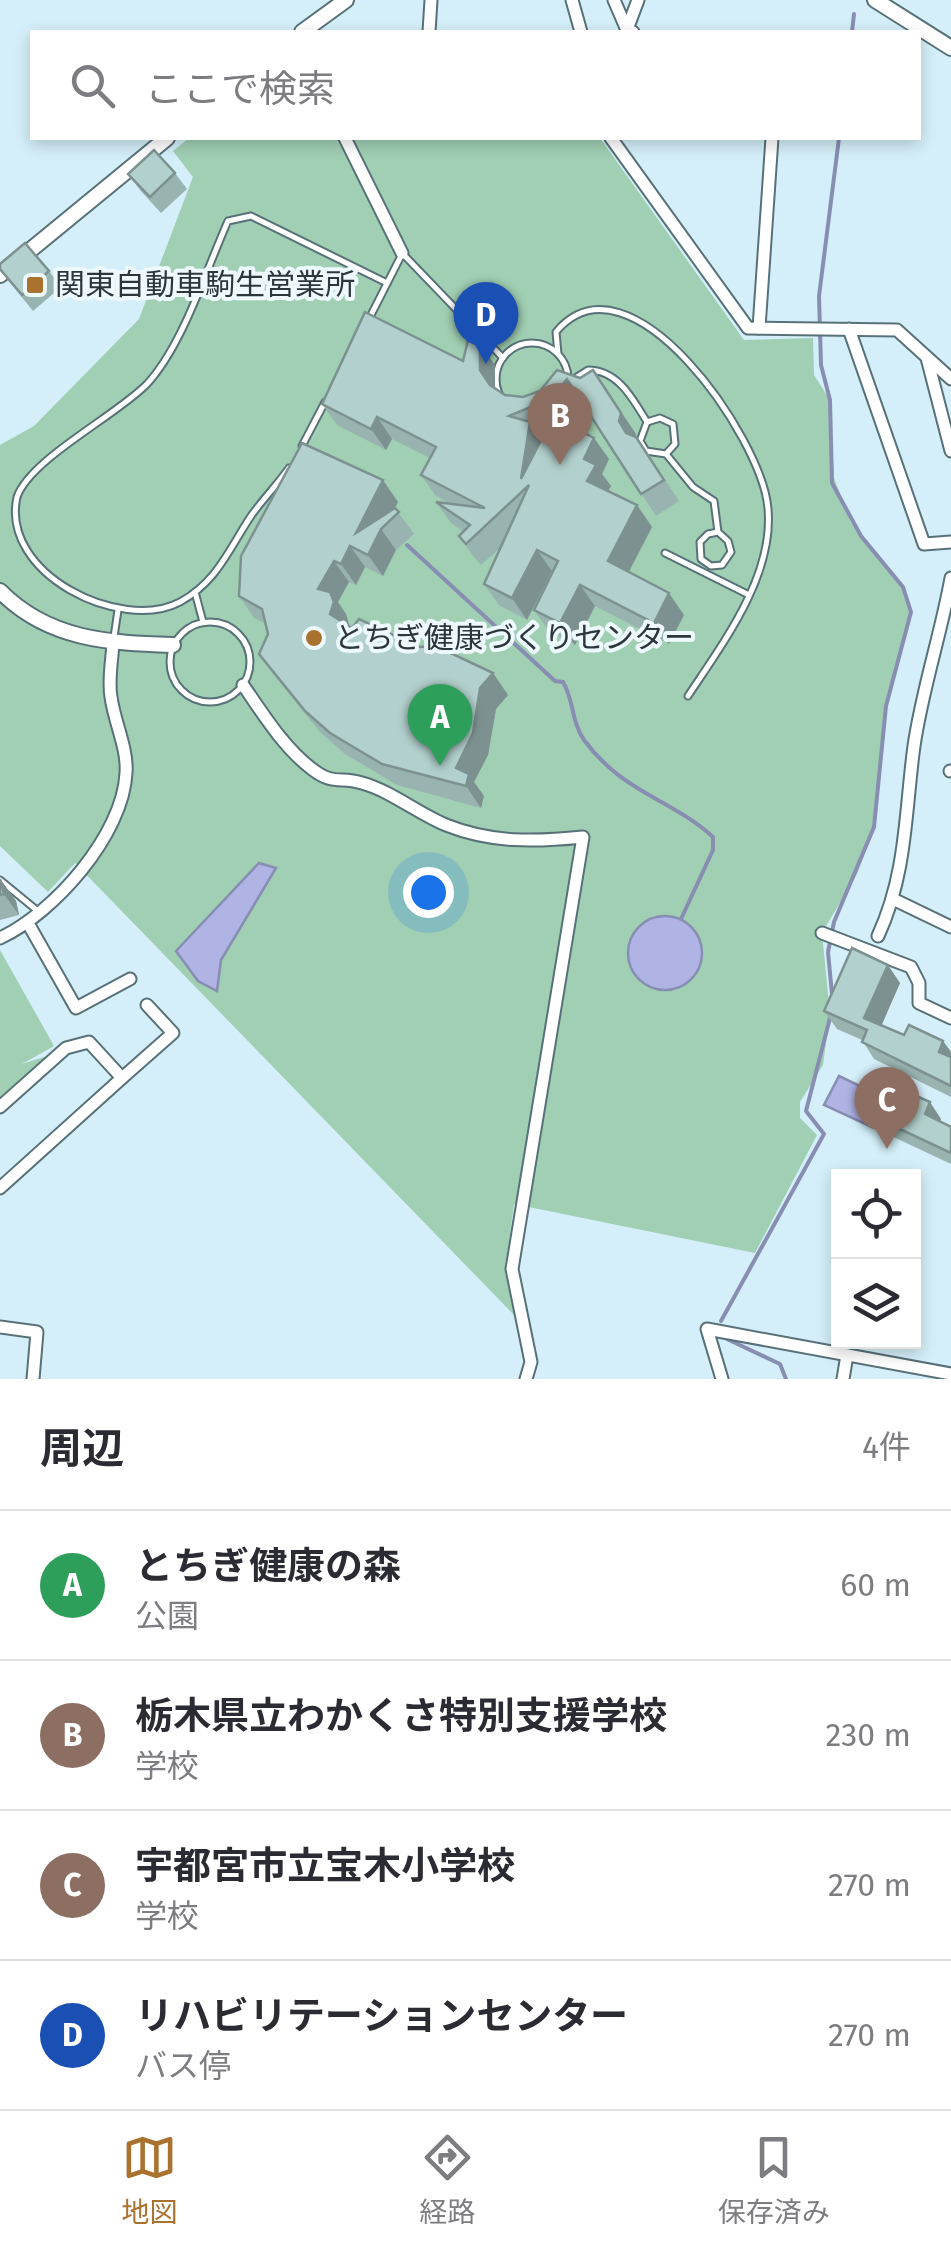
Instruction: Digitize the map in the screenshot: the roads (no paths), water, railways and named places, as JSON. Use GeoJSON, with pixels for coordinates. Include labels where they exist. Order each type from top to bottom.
{"type":"FeatureCollection","features":[{"type":"Feature","properties":{"kind":"street"},"geometry":{"type":"LineString","coordinates":[[305,30],[346,0]]}},
{"type":"Feature","properties":{"kind":"street"},"geometry":{"type":"LineString","coordinates":[[429,30],[430,0]]}},
{"type":"Feature","properties":{"kind":"street"},"geometry":{"type":"LineString","coordinates":[[572,0],[580,30]]}},
{"type":"Feature","properties":{"kind":"street"},"geometry":{"type":"LineString","coordinates":[[614,0],[628,30]]}},
{"type":"Feature","properties":{"kind":"street"},"geometry":{"type":"LineString","coordinates":[[630,30],[638,0]]}},
{"type":"Feature","properties":{"kind":"street"},"geometry":{"type":"LineString","coordinates":[[875,0],[951,48]]}},
{"type":"Feature","properties":{"kind":"street"},"geometry":{"type":"LineString","coordinates":[[0,275],[165,140]]}},
{"type":"Feature","properties":{"kind":"street"},"geometry":{"type":"LineString","coordinates":[[346,140],[402,253]]}},
{"type":"Feature","properties":{"kind":"street"},"geometry":{"type":"LineString","coordinates":[[611,140],[748,328],[897,330],[951,379]]}},
{"type":"Feature","properties":{"kind":"street"},"geometry":{"type":"LineString","coordinates":[[759,328],[772,140]]}},
{"type":"Feature","properties":{"kind":"street"},"geometry":{"type":"LineString","coordinates":[[848,329],[924,544],[951,542]]}},
{"type":"Feature","properties":{"kind":"street"},"geometry":{"type":"LineString","coordinates":[[927,358],[951,451]]}},
{"type":"Feature","properties":{"kind":"street"},"geometry":{"type":"LineString","coordinates":[[878,936],[895,900],[909,828],[914,744],[951,578]]}},
{"type":"Feature","properties":{"kind":"street"},"geometry":{"type":"LineString","coordinates":[[0,592],[32,618],[58,630],[113,643],[173,645]]}},
{"type":"Feature","properties":{"kind":"street"},"geometry":{"type":"LineString","coordinates":[[0,938],[29,925],[64,892],[119,809],[127,770],[110,693],[113,643]]}},
{"type":"Feature","properties":{"kind":"street"},"geometry":{"type":"LineString","coordinates":[[243,685],[309,767],[334,783],[360,782],[447,826],[495,840],[537,842],[583,837],[512,1269],[530,1362],[526,1379]]}},
{"type":"Feature","properties":{"kind":"street"},"geometry":{"type":"LineString","coordinates":[[895,900],[951,927]]}},
{"type":"Feature","properties":{"kind":"street"},"geometry":{"type":"LineString","coordinates":[[29,925],[76,1008],[130,979]]}},
{"type":"Feature","properties":{"kind":"street"},"geometry":{"type":"LineString","coordinates":[[822,933],[911,968],[919,983],[919,1003],[951,1018]]}},
{"type":"Feature","properties":{"kind":"street"},"geometry":{"type":"LineString","coordinates":[[0,1188],[173,1034],[147,1004]]}},
{"type":"Feature","properties":{"kind":"street"},"geometry":{"type":"LineString","coordinates":[[0,1106],[66,1048],[88,1042],[122,1078]]}},
{"type":"Feature","properties":{"kind":"street"},"geometry":{"type":"LineString","coordinates":[[0,1327],[37,1332],[33,1379]]}},
{"type":"Feature","properties":{"kind":"street"},"geometry":{"type":"LineString","coordinates":[[722,1379],[706,1329],[847,1355],[902,1372],[951,1374]]}},
{"type":"Feature","properties":{"kind":"street"},"geometry":{"type":"LineString","coordinates":[[844,1379],[847,1355]]}},
{"type":"Feature","properties":{"kind":"lane"},"geometry":{"type":"LineString","coordinates":[[293,462],[245,525],[221,568],[195,592],[160,609],[118,610],[47,576],[23,557],[16,545],[13,508],[26,479],[146,385],[164,362],[228,221],[251,216],[388,283]]}},
{"type":"Feature","properties":{"kind":"lane"},"geometry":{"type":"LineString","coordinates":[[361,334],[402,253],[503,358]]}},
{"type":"Feature","properties":{"kind":"lane"},"geometry":{"type":"LineString","coordinates":[[568,382],[558,354],[556,332],[569,316],[598,307],[655,329],[713,391],[762,475],[769,512],[748,594],[688,696]]}},
{"type":"Feature","properties":{"kind":"lane"},"geometry":{"type":"LineString","coordinates":[[558,354],[532,343],[514,348],[503,358],[497,386],[502,398],[520,412],[541,414],[554,407],[568,382],[588,370],[600,370],[628,390],[647,422]]}},
{"type":"Feature","properties":{"kind":"lane"},"geometry":{"type":"LineString","coordinates":[[299,452],[326,401]]}},
{"type":"Feature","properties":{"kind":"lane"},"geometry":{"type":"LineString","coordinates":[[647,422],[660,418],[672,424],[675,444],[666,454]]}},
{"type":"Feature","properties":{"kind":"lane"},"geometry":{"type":"LineString","coordinates":[[647,422],[640,441],[646,450],[666,454],[693,487],[714,500],[718,532],[728,540],[730,552],[722,565],[711,566],[700,559],[700,542],[718,532]]}},
{"type":"Feature","properties":{"kind":"lane"},"geometry":{"type":"LineString","coordinates":[[664,554],[748,594]]}},
{"type":"Feature","properties":{"kind":"lane"},"geometry":{"type":"LineString","coordinates":[[195,592],[203,622]]}},
{"type":"Feature","properties":{"kind":"lane"},"geometry":{"type":"LineString","coordinates":[[113,643],[118,610]]}},
{"type":"Feature","properties":{"kind":"lane"},"geometry":{"type":"LineString","coordinates":[[203,622],[229,626],[244,639],[251,660],[243,685],[218,702],[192,698],[172,674],[173,645],[183,632],[203,622]]}},
{"type":"Feature","properties":{"kind":"lane"},"geometry":{"type":"LineString","coordinates":[[1,878],[41,914]]}},
{"type":"Feature","properties":{"kind":"water"},"geometry":{"type":"Polygon","coordinates":[[[259,863],[276,868],[221,960],[217,991],[198,981],[176,951],[259,863]]]}},
{"type":"Feature","properties":{"kind":"water"},"geometry":{"type":"Polygon","coordinates":[[[665,916],[679,918],[691,927],[700,939],[700,967],[691,979],[679,988],[665,990],[651,988],[639,979],[630,967],[628,953],[630,939],[639,927],[651,918],[665,916]]]}},
{"type":"Feature","properties":{"kind":"water"},"geometry":{"type":"Polygon","coordinates":[[[839,1076],[885,1098],[872,1127],[824,1105],[839,1076]]]}},
{"type":"Feature","properties":{"kind":"waterway"},"geometry":{"type":"LineString","coordinates":[[852,30],[854,14]]}},
{"type":"Feature","properties":{"kind":"waterway"},"geometry":{"type":"LineString","coordinates":[[832,994],[828,952],[834,922],[874,827],[886,706],[911,612],[903,587],[861,536],[832,483],[830,400],[821,365],[819,296],[839,140]]}},
{"type":"Feature","properties":{"kind":"waterway"},"geometry":{"type":"LineString","coordinates":[[407,545],[555,681],[563,682],[580,733],[599,758],[631,784],[713,837],[713,850],[681,919]]}},
{"type":"Feature","properties":{"kind":"waterway"},"geometry":{"type":"LineString","coordinates":[[721,1321],[824,1134],[806,1111],[830,1018]]}},
{"type":"Feature","properties":{"kind":"waterway"},"geometry":{"type":"LineString","coordinates":[[727,1339],[780,1364],[786,1379]]}},
{"type":"Feature","properties":{"kind":"place","name":"関東自動車駒生営業所"},"geometry":{"type":"Point","coordinates":[35,285]}},
{"type":"Feature","properties":{"kind":"place","name":"リハビリテーションセンター"},"geometry":{"type":"Point","coordinates":[486,364]}},
{"type":"Feature","properties":{"kind":"place","name":"栃木県立わかくさ特別支援学校"},"geometry":{"type":"Point","coordinates":[560,465]}},
{"type":"Feature","properties":{"kind":"place","name":"とちぎ健康づくりセンター"},"geometry":{"type":"Point","coordinates":[314,638]}},
{"type":"Feature","properties":{"kind":"place","name":"とちぎ健康の森"},"geometry":{"type":"Point","coordinates":[440,766]}},
{"type":"Feature","properties":{"kind":"place","name":"宇都宮市立宝木小学校"},"geometry":{"type":"Point","coordinates":[887,1149]}}]}
